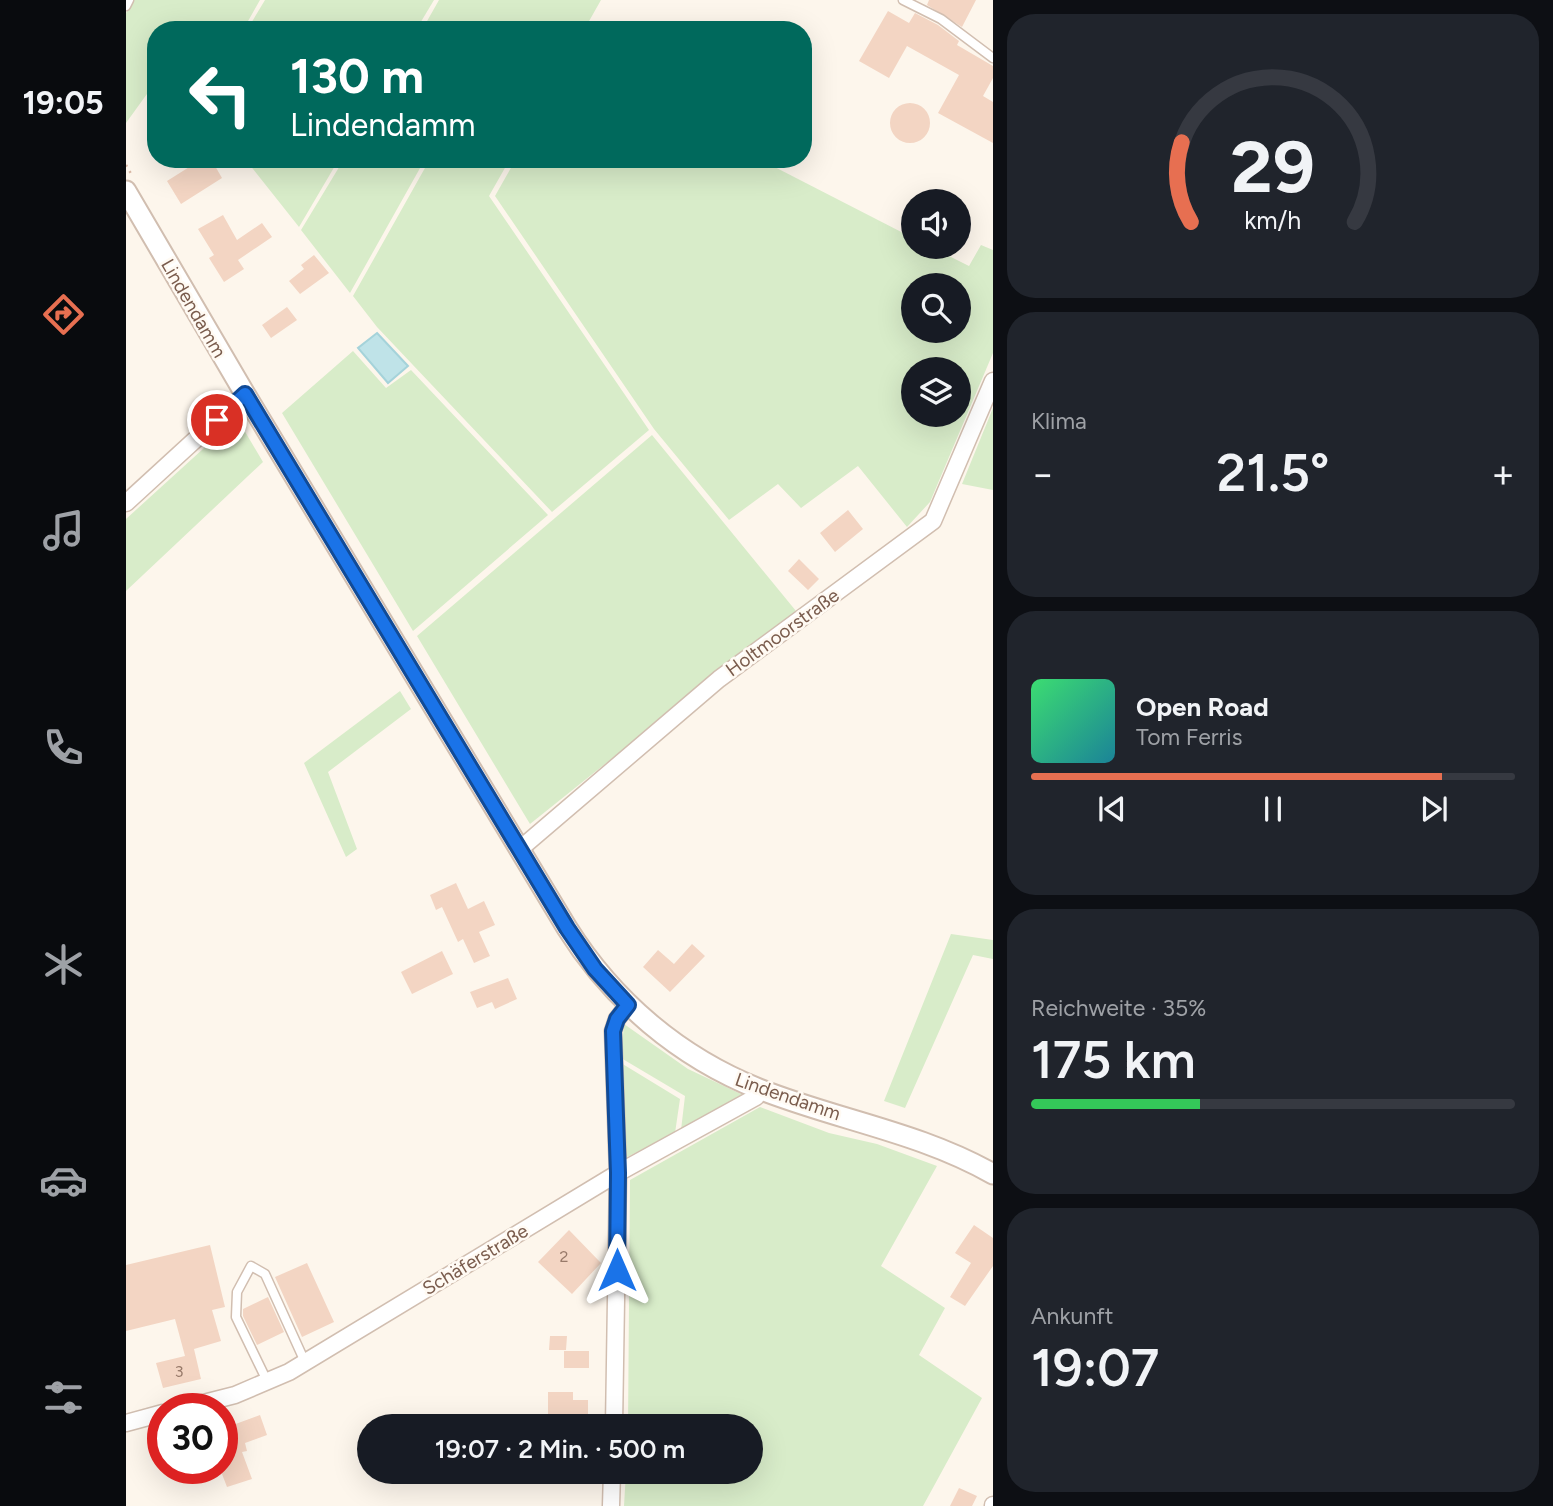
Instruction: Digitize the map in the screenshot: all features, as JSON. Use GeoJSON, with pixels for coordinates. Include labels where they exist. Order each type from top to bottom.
{"type":"FeatureCollection","features":[{"type":"Feature","properties":{"kind":"street","name":"Lindendamm"},"geometry":{"type":"LineString","coordinates":[[126,191],[245,394],[577,943],[628,1005],[690,1054],[760,1090],[891,1130],[938,1147],[993,1174]]}},
{"type":"Feature","properties":{"kind":"street","name":"Holtmoorstraße"},"geometry":{"type":"LineString","coordinates":[[520,849],[719,678],[933,521],[993,380]]}},
{"type":"Feature","properties":{"kind":"street"},"geometry":{"type":"LineString","coordinates":[[126,503],[245,394]]}},
{"type":"Feature","properties":{"kind":"street"},"geometry":{"type":"LineString","coordinates":[[614,1414],[618,1173],[613,1031],[617,1019],[628,1005]]}},
{"type":"Feature","properties":{"kind":"street","name":"Schäferstraße"},"geometry":{"type":"LineString","coordinates":[[238,1394],[305,1362],[618,1173],[756,1097],[760,1090]]}},
{"type":"Feature","properties":{"kind":"street"},"geometry":{"type":"LineString","coordinates":[[126,1423],[147,1417]]}},
{"type":"Feature","properties":{"kind":"street"},"geometry":{"type":"LineString","coordinates":[[611,1506],[612,1484]]}},
{"type":"Feature","properties":{"kind":"lane"},"geometry":{"type":"LineString","coordinates":[[126,6],[129,0]]}},
{"type":"Feature","properties":{"kind":"lane"},"geometry":{"type":"LineString","coordinates":[[903,0],[941,19],[993,58]]}},
{"type":"Feature","properties":{"kind":"lane"},"geometry":{"type":"LineString","coordinates":[[267,1381],[236,1317],[237,1292],[251,1266],[265,1274],[305,1362]]}},
{"type":"Feature","properties":{"kind":"green space"},"geometry":{"type":"Polygon","coordinates":[[[134,0],[260,0],[248,21],[147,21],[147,94],[126,123],[126,13],[134,0]]]}},
{"type":"Feature","properties":{"kind":"green space"},"geometry":{"type":"Polygon","coordinates":[[[265,0],[434,0],[421,21],[252,21],[265,0]]]}},
{"type":"Feature","properties":{"kind":"green space"},"geometry":{"type":"Polygon","coordinates":[[[439,0],[601,0],[589,21],[427,21],[439,0]]]}},
{"type":"Feature","properties":{"kind":"green space"},"geometry":{"type":"Polygon","coordinates":[[[252,168],[334,168],[299,227],[252,168]]]}},
{"type":"Feature","properties":{"kind":"green space"},"geometry":{"type":"Polygon","coordinates":[[[339,168],[420,168],[350,293],[301,230],[339,168]]]}},
{"type":"Feature","properties":{"kind":"green space"},"geometry":{"type":"Polygon","coordinates":[[[425,168],[505,168],[489,196],[649,430],[552,512],[377,327],[353,296],[425,168]]]}},
{"type":"Feature","properties":{"kind":"green space"},"geometry":{"type":"Polygon","coordinates":[[[511,168],[777,168],[901,232],[901,259],[955,259],[969,266],[981,245],[993,250],[993,353],[971,405],[971,357],[901,357],[901,427],[962,427],[930,502],[907,527],[858,466],[801,508],[778,484],[729,520],[654,429],[495,196],[511,168]]]}},
{"type":"Feature","properties":{"kind":"green space"},"geometry":{"type":"Polygon","coordinates":[[[353,351],[386,388],[411,370],[548,515],[413,631],[282,413],[353,351]]]}},
{"type":"Feature","properties":{"kind":"green space"},"geometry":{"type":"Polygon","coordinates":[[[993,408],[993,490],[962,484],[993,408]]]}},
{"type":"Feature","properties":{"kind":"green space"},"geometry":{"type":"Polygon","coordinates":[[[237,418],[263,462],[126,591],[126,519],[237,418]]]}},
{"type":"Feature","properties":{"kind":"green space"},"geometry":{"type":"Polygon","coordinates":[[[652,435],[796,611],[530,824],[417,636],[652,435]]]}},
{"type":"Feature","properties":{"kind":"green space"},"geometry":{"type":"Polygon","coordinates":[[[400,691],[411,709],[328,772],[357,849],[346,857],[304,763],[400,691]]]}},
{"type":"Feature","properties":{"kind":"green space"},"geometry":{"type":"Polygon","coordinates":[[[951,934],[993,940],[993,959],[973,955],[905,1108],[884,1101],[951,934]]]}},
{"type":"Feature","properties":{"kind":"green space"},"geometry":{"type":"Polygon","coordinates":[[[624,1024],[688,1069],[743,1095],[681,1130],[685,1096],[621,1058],[624,1024]]]}},
{"type":"Feature","properties":{"kind":"green space"},"geometry":{"type":"Polygon","coordinates":[[[621,1063],[680,1099],[675,1133],[621,1160],[621,1063]]]}},
{"type":"Feature","properties":{"kind":"green space"},"geometry":{"type":"Polygon","coordinates":[[[760,1107],[829,1133],[877,1144],[937,1166],[881,1266],[945,1308],[919,1355],[982,1398],[923,1506],[624,1506],[625,1484],[763,1484],[763,1414],[628,1414],[630,1180],[760,1107]]]}},
{"type":"Feature","properties":{"kind":"water"},"geometry":{"type":"Polygon","coordinates":[[[377,333],[408,366],[388,383],[358,348],[377,333]]]}},
{"type":"Feature","properties":{"kind":"building"},"geometry":{"type":"Polygon","coordinates":[[[929,0],[976,0],[962,27],[927,5],[929,0]]]}},
{"type":"Feature","properties":{"kind":"building"},"geometry":{"type":"Polygon","coordinates":[[[888,11],[909,23],[915,13],[938,25],[959,41],[957,45],[993,66],[993,78],[983,96],[993,102],[993,143],[938,113],[959,75],[907,46],[889,78],[859,61],[888,11]]]}},
{"type":"Feature","properties":{"kind":"building"},"geometry":{"type":"Polygon","coordinates":[[[910,103],[918,104],[924,109],[929,115],[929,131],[924,137],[918,142],[910,143],[902,142],[896,137],[891,131],[890,123],[891,115],[896,109],[902,104],[910,103]]]}},
{"type":"Feature","properties":{"kind":"building"},"geometry":{"type":"Polygon","coordinates":[[[188,168],[216,168],[222,178],[181,204],[167,181],[188,168]]]}},
{"type":"Feature","properties":{"kind":"building"},"geometry":{"type":"Polygon","coordinates":[[[223,215],[237,240],[262,223],[272,237],[238,260],[244,269],[224,282],[209,258],[214,255],[198,229],[223,215]]]}},
{"type":"Feature","properties":{"kind":"building"},"geometry":{"type":"Polygon","coordinates":[[[314,255],[329,273],[300,294],[289,281],[304,269],[301,265],[314,255]]]}},
{"type":"Feature","properties":{"kind":"building"},"geometry":{"type":"Polygon","coordinates":[[[287,307],[297,320],[271,338],[262,325],[287,307]]]}},
{"type":"Feature","properties":{"kind":"building"},"geometry":{"type":"Polygon","coordinates":[[[848,510],[863,529],[835,552],[820,533],[848,510]]]}},
{"type":"Feature","properties":{"kind":"building"},"geometry":{"type":"Polygon","coordinates":[[[799,559],[819,579],[808,590],[788,571],[799,559]]]}},
{"type":"Feature","properties":{"kind":"building"},"geometry":{"type":"Polygon","coordinates":[[[456,883],[468,909],[484,901],[495,925],[479,932],[490,956],[474,963],[463,939],[458,942],[442,907],[436,910],[430,895],[456,883]]]}},
{"type":"Feature","properties":{"kind":"building"},"geometry":{"type":"Polygon","coordinates":[[[692,944],[705,956],[670,992],[643,967],[658,950],[674,964],[692,944]]]}},
{"type":"Feature","properties":{"kind":"building"},"geometry":{"type":"Polygon","coordinates":[[[442,951],[453,974],[412,994],[401,972],[442,951]]]}},
{"type":"Feature","properties":{"kind":"building"},"geometry":{"type":"Polygon","coordinates":[[[508,978],[517,999],[495,1009],[492,1002],[477,1008],[470,992],[508,978]]]}},
{"type":"Feature","properties":{"kind":"building"},"geometry":{"type":"Polygon","coordinates":[[[974,1225],[993,1238],[993,1266],[965,1306],[950,1297],[971,1263],[955,1253],[974,1225]]]}},
{"type":"Feature","properties":{"kind":"building"},"geometry":{"type":"Polygon","coordinates":[[[569,1230],[601,1263],[572,1294],[538,1262],[569,1230]]]}},
{"type":"Feature","properties":{"kind":"building"},"geometry":{"type":"Polygon","coordinates":[[[210,1245],[225,1307],[212,1310],[221,1341],[194,1349],[201,1379],[163,1388],[156,1363],[185,1356],[175,1319],[126,1331],[126,1265],[210,1245]]]}},
{"type":"Feature","properties":{"kind":"building"},"geometry":{"type":"Polygon","coordinates":[[[307,1263],[334,1322],[302,1337],[275,1277],[307,1263]]]}},
{"type":"Feature","properties":{"kind":"building"},"geometry":{"type":"Polygon","coordinates":[[[268,1297],[284,1332],[257,1345],[243,1316],[243,1309],[268,1297]]]}},
{"type":"Feature","properties":{"kind":"building"},"geometry":{"type":"Polygon","coordinates":[[[550,1336],[567,1336],[566,1350],[549,1350],[550,1336]]]}},
{"type":"Feature","properties":{"kind":"building"},"geometry":{"type":"Polygon","coordinates":[[[564,1351],[589,1351],[589,1368],[564,1368],[564,1351]]]}},
{"type":"Feature","properties":{"kind":"building"},"geometry":{"type":"Polygon","coordinates":[[[548,1392],[573,1392],[573,1400],[588,1400],[588,1414],[548,1414],[548,1392]]]}},
{"type":"Feature","properties":{"kind":"building"},"geometry":{"type":"Polygon","coordinates":[[[260,1415],[267,1435],[245,1443],[247,1451],[242,1452],[252,1479],[238,1483],[238,1423],[260,1415]]]}},
{"type":"Feature","properties":{"kind":"building"},"geometry":{"type":"Polygon","coordinates":[[[959,1488],[977,1496],[972,1506],[950,1506],[959,1488]]]}},
{"type":"Feature","properties":{"kind":"route"},"geometry":{"type":"LineString","coordinates":[[217,420],[245,394],[567,928],[595,969],[628,1005],[617,1019],[613,1031],[618,1173],[617,1270]]}}]}
